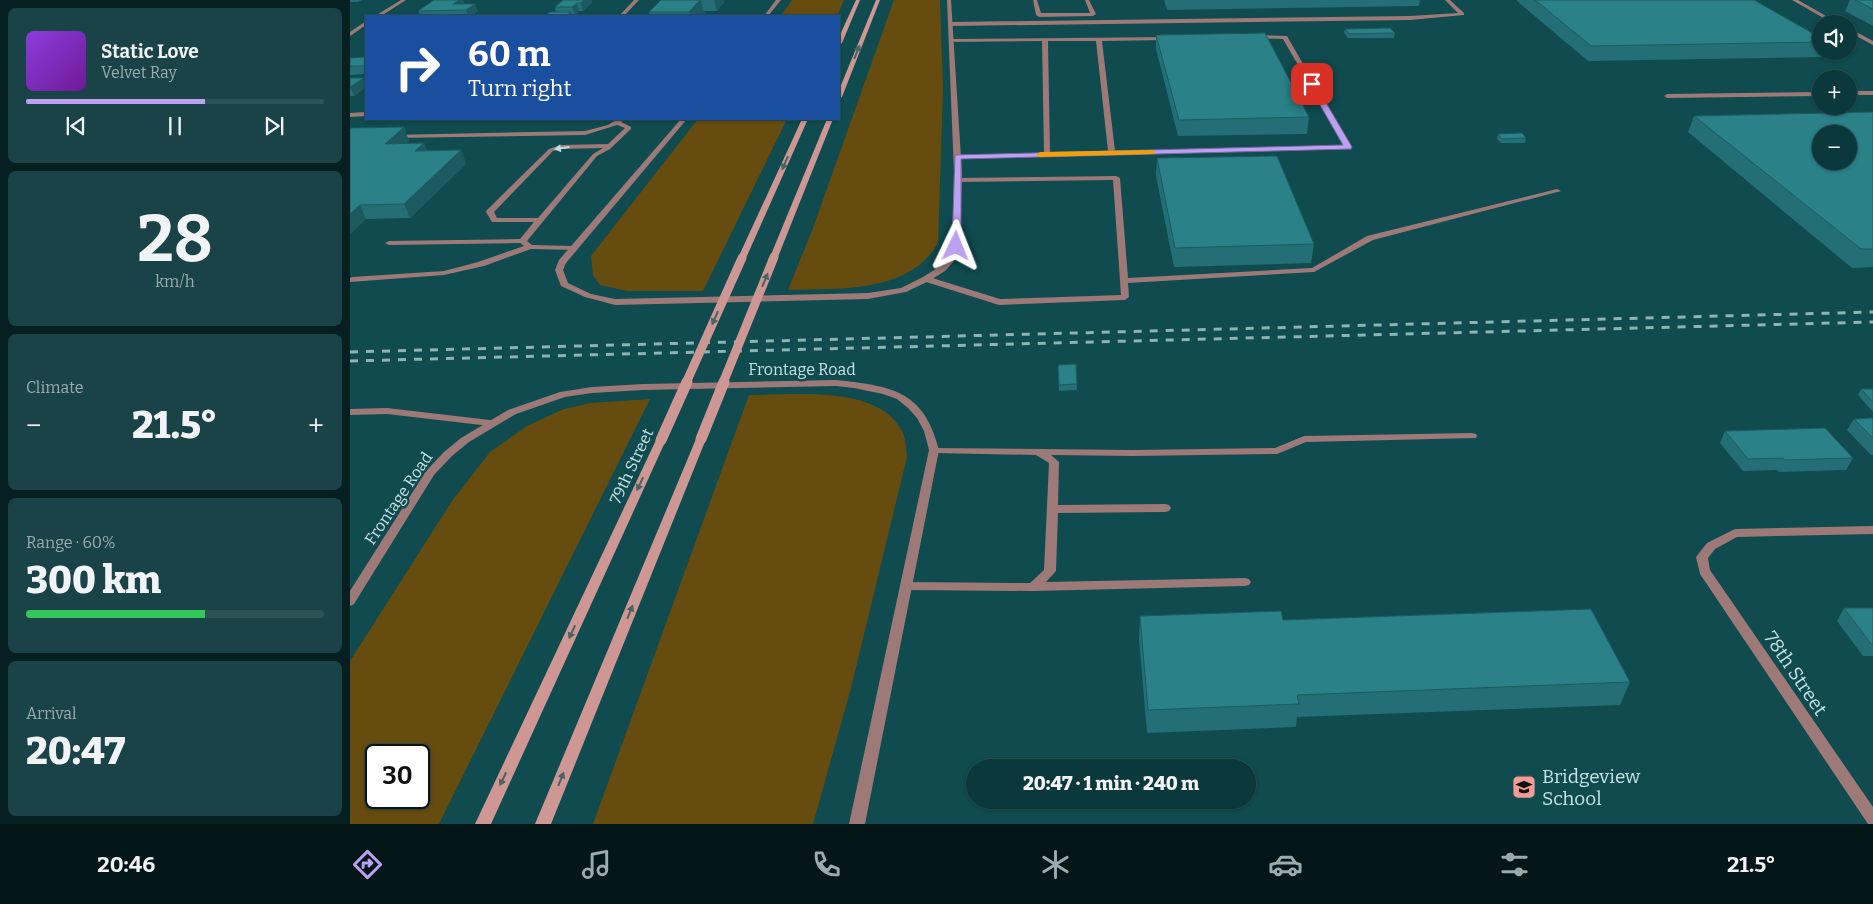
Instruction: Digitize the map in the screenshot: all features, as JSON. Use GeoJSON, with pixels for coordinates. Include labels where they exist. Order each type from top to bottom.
{"type":"FeatureCollection","features":[{"type":"Feature","properties":{"kind":"main road"},"geometry":{"type":"LineString","coordinates":[[840,41],[858,0]]}},
{"type":"Feature","properties":{"kind":"main road"},"geometry":{"type":"LineString","coordinates":[[840,95],[878,0]]}},
{"type":"Feature","properties":{"kind":"main road","name":"79th Street"},"geometry":{"type":"LineString","coordinates":[[483,824],[661,440],[805,120]]}},
{"type":"Feature","properties":{"kind":"main road"},"geometry":{"type":"LineString","coordinates":[[542,824],[701,439],[830,120]]}},
{"type":"Feature","properties":{"kind":"street"},"geometry":{"type":"LineString","coordinates":[[380,15],[404,0]]}},
{"type":"Feature","properties":{"kind":"street"},"geometry":{"type":"LineString","coordinates":[[622,15],[637,0]]}},
{"type":"Feature","properties":{"kind":"street"},"geometry":{"type":"LineString","coordinates":[[767,15],[779,0]]}},
{"type":"Feature","properties":{"kind":"street"},"geometry":{"type":"LineString","coordinates":[[683,120],[562,262],[560,270],[564,284],[579,293],[602,301],[615,302],[868,296],[903,290],[926,279],[947,263],[952,258],[956,246],[958,157],[952,24],[949,0]]}},
{"type":"Feature","properties":{"kind":"street"},"geometry":{"type":"LineString","coordinates":[[1035,0],[1039,14],[1093,14],[1086,0]]}},
{"type":"Feature","properties":{"kind":"street"},"geometry":{"type":"LineString","coordinates":[[952,24],[1410,18],[1462,14],[1448,0]]}},
{"type":"Feature","properties":{"kind":"street"},"geometry":{"type":"LineString","coordinates":[[1794,0],[1822,15]]}},
{"type":"Feature","properties":{"kind":"street"},"geometry":{"type":"LineString","coordinates":[[350,34],[365,25]]}},
{"type":"Feature","properties":{"kind":"street"},"geometry":{"type":"LineString","coordinates":[[1857,34],[1873,43]]}},
{"type":"Feature","properties":{"kind":"street"},"geometry":{"type":"LineString","coordinates":[[958,157],[1348,147],[1285,37],[1246,38]]}},
{"type":"Feature","properties":{"kind":"street"},"geometry":{"type":"LineString","coordinates":[[952,41],[1178,38]]}},
{"type":"Feature","properties":{"kind":"street"},"geometry":{"type":"LineString","coordinates":[[1099,39],[1112,153]]}},
{"type":"Feature","properties":{"kind":"street"},"geometry":{"type":"LineString","coordinates":[[1045,40],[1046,154]]}},
{"type":"Feature","properties":{"kind":"street"},"geometry":{"type":"LineString","coordinates":[[1857,93],[1873,93]]}},
{"type":"Feature","properties":{"kind":"street"},"geometry":{"type":"LineString","coordinates":[[1668,96],[1812,94]]}},
{"type":"Feature","properties":{"kind":"street"},"geometry":{"type":"LineString","coordinates":[[350,115],[365,114]]}},
{"type":"Feature","properties":{"kind":"street"},"geometry":{"type":"LineString","coordinates":[[389,136],[585,133],[619,120],[629,128],[610,146],[595,155],[522,241]]}},
{"type":"Feature","properties":{"kind":"street"},"geometry":{"type":"LineString","coordinates":[[540,220],[495,220],[490,212],[551,150],[560,147],[610,146]]}},
{"type":"Feature","properties":{"kind":"street"},"geometry":{"type":"LineString","coordinates":[[926,279],[999,302],[1125,297],[1116,178],[958,180]]}},
{"type":"Feature","properties":{"kind":"street"},"geometry":{"type":"LineString","coordinates":[[1124,281],[1314,270],[1370,238],[1557,191]]}},
{"type":"Feature","properties":{"kind":"street"},"geometry":{"type":"LineString","coordinates":[[389,243],[522,241],[530,248]]}},
{"type":"Feature","properties":{"kind":"street"},"geometry":{"type":"LineString","coordinates":[[352,280],[444,273],[481,264],[530,248],[574,248]]}},
{"type":"Feature","properties":{"kind":"street","name":"Frontage Road"},"geometry":{"type":"LineString","coordinates":[[350,601],[430,473],[448,454],[490,423],[533,403],[563,394],[643,387],[836,383],[864,386],[890,392],[909,403],[924,417],[934,450],[857,824]]}},
{"type":"Feature","properties":{"kind":"street"},"geometry":{"type":"LineString","coordinates":[[350,412],[387,411],[490,423]]}},
{"type":"Feature","properties":{"kind":"street"},"geometry":{"type":"LineString","coordinates":[[934,450],[1133,454],[1277,450],[1304,439],[1472,436]]}},
{"type":"Feature","properties":{"kind":"street"},"geometry":{"type":"LineString","coordinates":[[1033,587],[1050,571],[1053,509],[1054,462],[1038,452]]}},
{"type":"Feature","properties":{"kind":"street"},"geometry":{"type":"LineString","coordinates":[[1053,509],[1165,508]]}},
{"type":"Feature","properties":{"kind":"street","name":"78th Street"},"geometry":{"type":"LineString","coordinates":[[1873,530],[1735,533],[1710,546],[1702,557],[1704,571],[1873,819]]}},
{"type":"Feature","properties":{"kind":"street"},"geometry":{"type":"LineString","coordinates":[[907,586],[1033,587],[1245,582]]}},
{"type":"Feature","properties":{"kind":"shaded area"},"geometry":{"type":"Polygon","coordinates":[[[792,0],[844,0],[837,15],[782,15],[792,0]]]}},
{"type":"Feature","properties":{"kind":"shaded area"},"geometry":{"type":"Polygon","coordinates":[[[894,0],[940,0],[943,89],[938,243],[925,260],[910,272],[891,280],[850,288],[788,290],[813,228],[894,0]]]}},
{"type":"Feature","properties":{"kind":"shaded area"},"geometry":{"type":"Polygon","coordinates":[[[697,120],[787,120],[703,291],[627,291],[600,285],[593,275],[591,256],[697,120]]]}},
{"type":"Feature","properties":{"kind":"shaded area"},"geometry":{"type":"Polygon","coordinates":[[[810,394],[833,395],[855,399],[874,406],[890,416],[902,431],[906,444],[907,457],[851,688],[813,824],[593,824],[749,395],[810,394]]]}},
{"type":"Feature","properties":{"kind":"shaded area"},"geometry":{"type":"Polygon","coordinates":[[[650,399],[439,824],[350,824],[350,661],[452,501],[490,452],[527,426],[564,409],[591,403],[650,399]]]}},
{"type":"Feature","properties":{"kind":"building"},"geometry":{"type":"Polygon","coordinates":[[[434,0],[459,0],[453,4],[475,4],[466,10],[418,11],[434,0]]]}},
{"type":"Feature","properties":{"kind":"building"},"geometry":{"type":"Polygon","coordinates":[[[563,0],[584,0],[572,7],[555,7],[563,0]]]}},
{"type":"Feature","properties":{"kind":"building"},"geometry":{"type":"Polygon","coordinates":[[[661,0],[700,0],[689,12],[649,12],[661,0]]]}},
{"type":"Feature","properties":{"kind":"building"},"geometry":{"type":"Polygon","coordinates":[[[1535,0],[1754,0],[1812,33],[1812,42],[1591,46],[1535,0]]]}},
{"type":"Feature","properties":{"kind":"building"},"geometry":{"type":"Polygon","coordinates":[[[1855,0],[1873,0],[1873,9],[1855,0]]]}},
{"type":"Feature","properties":{"kind":"building"},"geometry":{"type":"Polygon","coordinates":[[[550,12],[571,12],[567,15],[546,15],[550,12]]]}},
{"type":"Feature","properties":{"kind":"building"},"geometry":{"type":"Polygon","coordinates":[[[1390,28],[1395,33],[1349,34],[1345,29],[1390,28]]]}},
{"type":"Feature","properties":{"kind":"building"},"geometry":{"type":"Polygon","coordinates":[[[1265,33],[1309,117],[1179,120],[1156,35],[1265,33]]]}},
{"type":"Feature","properties":{"kind":"building"},"geometry":{"type":"Polygon","coordinates":[[[365,57],[365,66],[350,66],[350,58],[365,57]]]}},
{"type":"Feature","properties":{"kind":"building"},"geometry":{"type":"Polygon","coordinates":[[[350,78],[364,78],[350,87],[350,78]]]}},
{"type":"Feature","properties":{"kind":"building"},"geometry":{"type":"Polygon","coordinates":[[[1857,112],[1873,112],[1873,249],[1861,249],[1694,116],[1812,113],[1812,115],[1857,115],[1857,112]]]}},
{"type":"Feature","properties":{"kind":"building"},"geometry":{"type":"Polygon","coordinates":[[[404,127],[385,144],[424,143],[415,151],[461,150],[404,204],[360,205],[350,214],[350,128],[404,127]]]}},
{"type":"Feature","properties":{"kind":"building"},"geometry":{"type":"Polygon","coordinates":[[[1522,133],[1526,138],[1502,139],[1498,134],[1522,133]]]}},
{"type":"Feature","properties":{"kind":"building"},"geometry":{"type":"Polygon","coordinates":[[[1277,156],[1314,244],[1175,248],[1157,158],[1277,156]]]}},
{"type":"Feature","properties":{"kind":"building"},"geometry":{"type":"Polygon","coordinates":[[[1076,364],[1077,384],[1059,385],[1058,365],[1076,364]]]}},
{"type":"Feature","properties":{"kind":"building"},"geometry":{"type":"Polygon","coordinates":[[[1861,389],[1873,389],[1873,402],[1861,389]]]}},
{"type":"Feature","properties":{"kind":"building"},"geometry":{"type":"Polygon","coordinates":[[[1873,418],[1873,438],[1854,419],[1873,418]]]}},
{"type":"Feature","properties":{"kind":"building"},"geometry":{"type":"Polygon","coordinates":[[[1825,428],[1853,458],[1748,459],[1725,431],[1825,428]]]}},
{"type":"Feature","properties":{"kind":"building"},"geometry":{"type":"Polygon","coordinates":[[[1844,608],[1873,608],[1873,644],[1871,644],[1844,608]]]}},
{"type":"Feature","properties":{"kind":"building"},"geometry":{"type":"Polygon","coordinates":[[[1591,609],[1630,682],[1297,695],[1299,704],[1148,710],[1140,616],[1281,611],[1283,620],[1591,609]]]}},
{"type":"Feature","properties":{"kind":"railway"},"geometry":{"type":"LineString","coordinates":[[350,352],[1873,312]]}},
{"type":"Feature","properties":{"kind":"railway"},"geometry":{"type":"LineString","coordinates":[[350,361],[1873,322]]}},
{"type":"Feature","properties":{"kind":"slow traffic"},"geometry":{"type":"LineString","coordinates":[[1040,155],[1151,152]]}},
{"type":"Feature","properties":{"kind":"place","name":"Bridgeview School"},"geometry":{"type":"Point","coordinates":[1524,787]}},
{"type":"Feature","properties":{"kind":"route"},"geometry":{"type":"LineString","coordinates":[[956,246],[958,157],[1348,147],[1312,84]]}}]}
